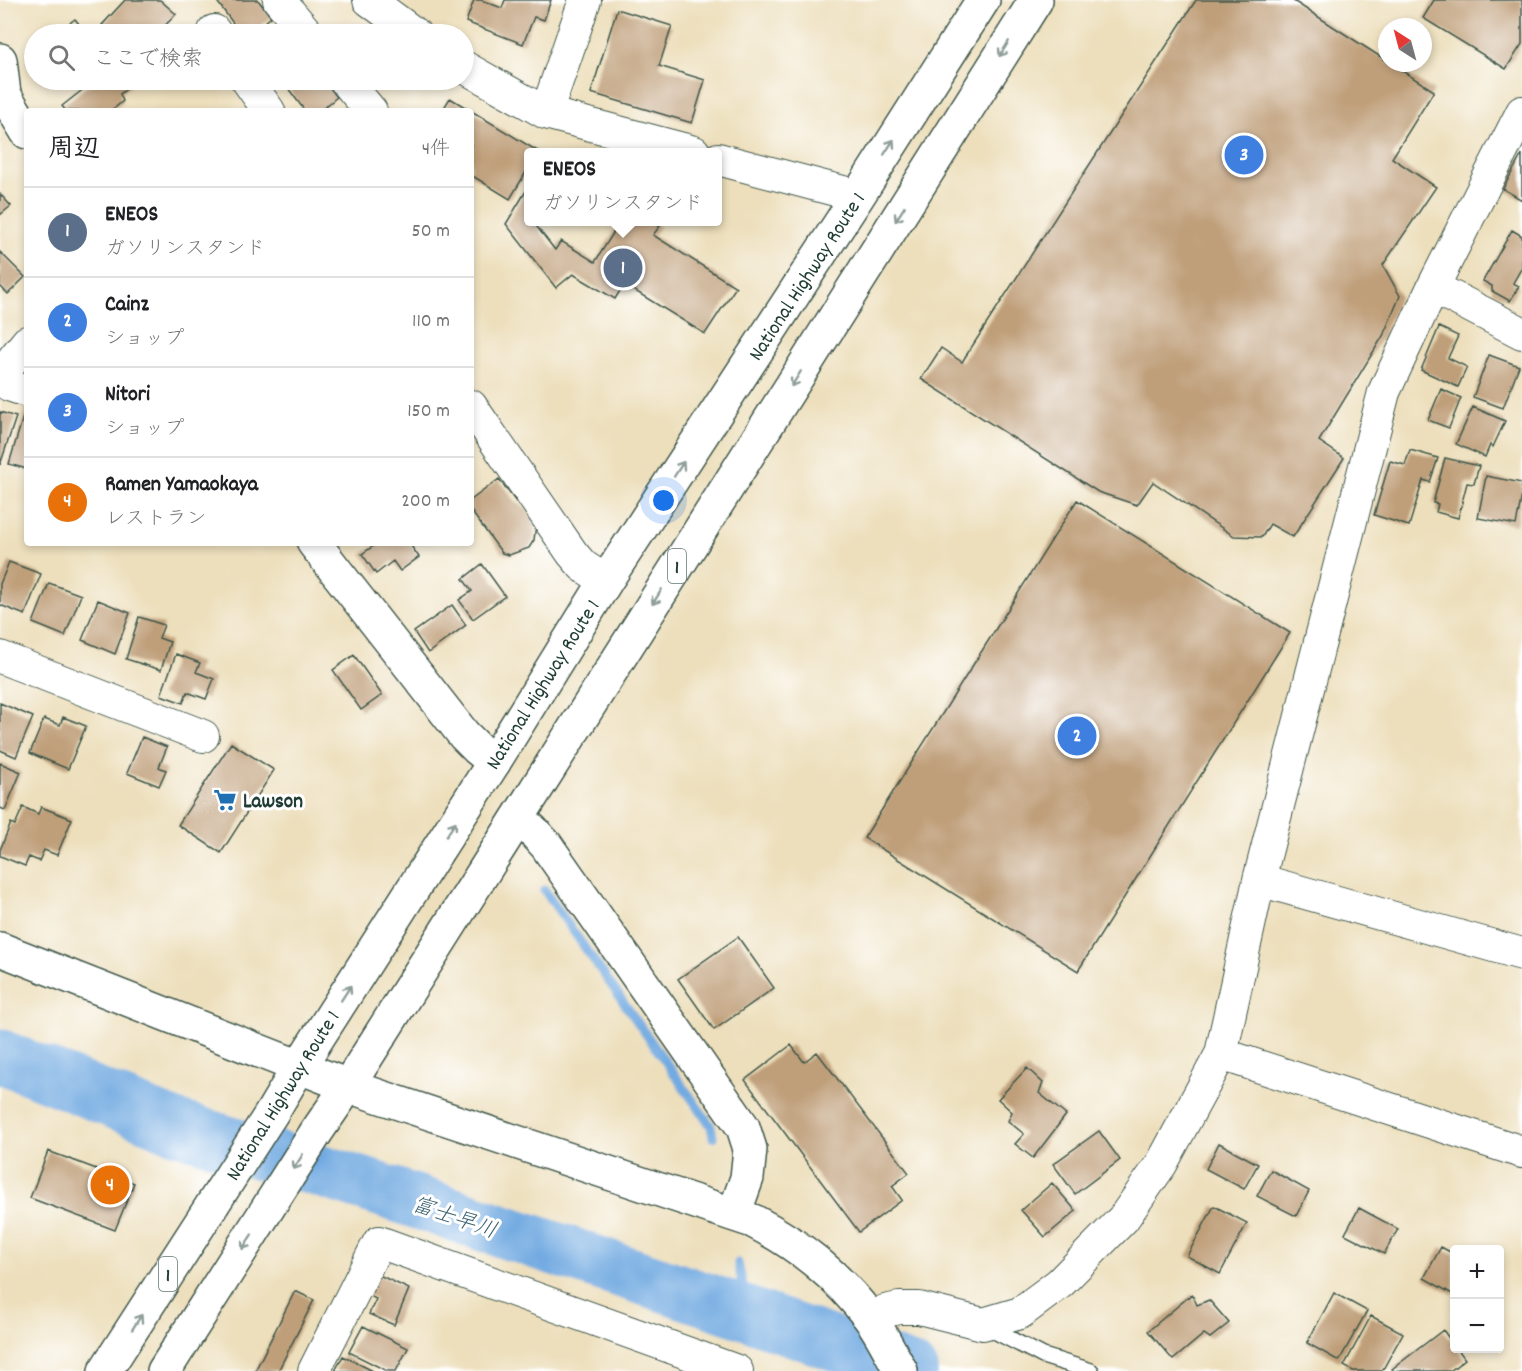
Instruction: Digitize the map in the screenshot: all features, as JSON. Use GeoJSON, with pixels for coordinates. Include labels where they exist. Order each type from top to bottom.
{"type":"FeatureCollection","features":[{"type":"Feature","properties":{"kind":"main road","name":"National Highway Route 1"},"geometry":{"type":"LineString","coordinates":[[105,1371],[271,1114],[606,581],[858,196],[983,0]]}},
{"type":"Feature","properties":{"kind":"main road","name":"1"},"geometry":{"type":"LineString","coordinates":[[165,1371],[1036,0]]}},
{"type":"Feature","properties":{"kind":"main road"},"geometry":{"type":"LineString","coordinates":[[0,60],[1,93],[24,128]]}},
{"type":"Feature","properties":{"kind":"main road"},"geometry":{"type":"LineString","coordinates":[[316,546],[464,735],[494,762]]}},
{"type":"Feature","properties":{"kind":"main road"},"geometry":{"type":"LineString","coordinates":[[517,820],[546,845],[743,1127],[750,1149],[747,1178],[734,1214]]}},
{"type":"Feature","properties":{"kind":"main road"},"geometry":{"type":"LineString","coordinates":[[0,950],[348,1086],[753,1221],[799,1247],[870,1310],[901,1371]]}},
{"type":"Feature","properties":{"kind":"street"},"geometry":{"type":"LineString","coordinates":[[279,0],[299,24]]}},
{"type":"Feature","properties":{"kind":"street"},"geometry":{"type":"LineString","coordinates":[[369,0],[401,24]]}},
{"type":"Feature","properties":{"kind":"street"},"geometry":{"type":"LineString","coordinates":[[546,113],[585,0]]}},
{"type":"Feature","properties":{"kind":"street"},"geometry":{"type":"LineString","coordinates":[[474,73],[546,113],[676,148]]}},
{"type":"Feature","properties":{"kind":"street"},"geometry":{"type":"LineString","coordinates":[[254,90],[267,108]]}},
{"type":"Feature","properties":{"kind":"street"},"geometry":{"type":"LineString","coordinates":[[353,90],[368,108]]}},
{"type":"Feature","properties":{"kind":"street"},"geometry":{"type":"LineString","coordinates":[[870,1310],[919,1308],[982,1324],[1020,1313],[1060,1282],[1123,1219],[1162,1163],[1221,1054],[1259,880],[1384,392],[1433,287],[1522,112]]}},
{"type":"Feature","properties":{"kind":"street"},"geometry":{"type":"LineString","coordinates":[[722,160],[858,196]]}},
{"type":"Feature","properties":{"kind":"street"},"geometry":{"type":"LineString","coordinates":[[1433,287],[1522,333]]}},
{"type":"Feature","properties":{"kind":"street"},"geometry":{"type":"LineString","coordinates":[[24,346],[5,369],[9,385],[24,389]]}},
{"type":"Feature","properties":{"kind":"street"},"geometry":{"type":"LineString","coordinates":[[474,410],[572,554],[583,566],[606,581]]}},
{"type":"Feature","properties":{"kind":"street"},"geometry":{"type":"LineString","coordinates":[[0,657],[203,736]]}},
{"type":"Feature","properties":{"kind":"street"},"geometry":{"type":"LineString","coordinates":[[1259,880],[1522,954]]}},
{"type":"Feature","properties":{"kind":"street"},"geometry":{"type":"LineString","coordinates":[[1221,1054],[1522,1152]]}},
{"type":"Feature","properties":{"kind":"street"},"geometry":{"type":"LineString","coordinates":[[314,1371],[379,1242],[737,1371]]}},
{"type":"Feature","properties":{"kind":"lane"},"geometry":{"type":"LineString","coordinates":[[982,1324],[1043,1356],[1091,1371]]}},
{"type":"Feature","properties":{"kind":"building"},"geometry":{"type":"Polygon","coordinates":[[[125,0],[160,0],[176,14],[166,24],[103,24],[125,0]]]}},
{"type":"Feature","properties":{"kind":"building"},"geometry":{"type":"Polygon","coordinates":[[[216,0],[258,0],[271,17],[263,24],[234,24],[216,0]]]}},
{"type":"Feature","properties":{"kind":"building"},"geometry":{"type":"Polygon","coordinates":[[[474,0],[481,0],[502,8],[505,0],[551,0],[544,20],[534,17],[523,44],[466,22],[474,0]]]}},
{"type":"Feature","properties":{"kind":"building"},"geometry":{"type":"Polygon","coordinates":[[[1196,0],[1292,0],[1378,55],[1378,72],[1404,72],[1434,91],[1392,158],[1436,187],[1383,265],[1400,296],[1383,336],[1319,441],[1344,458],[1293,537],[1270,524],[1262,537],[1234,536],[1153,482],[1137,505],[1098,492],[921,379],[941,348],[962,362],[1196,0]]]}},
{"type":"Feature","properties":{"kind":"building"},"geometry":{"type":"Polygon","coordinates":[[[1434,0],[1522,0],[1522,44],[1506,69],[1432,24],[1432,18],[1423,18],[1434,0]]]}},
{"type":"Feature","properties":{"kind":"building"},"geometry":{"type":"Polygon","coordinates":[[[617,9],[672,26],[659,66],[705,80],[692,123],[591,93],[617,9]]]}},
{"type":"Feature","properties":{"kind":"building"},"geometry":{"type":"Polygon","coordinates":[[[75,19],[79,24],[68,24],[75,19]]]}},
{"type":"Feature","properties":{"kind":"building"},"geometry":{"type":"Polygon","coordinates":[[[82,90],[125,90],[120,94],[123,101],[115,108],[64,108],[62,106],[82,90]]]}},
{"type":"Feature","properties":{"kind":"building"},"geometry":{"type":"Polygon","coordinates":[[[289,90],[332,90],[337,97],[324,108],[303,108],[289,90]]]}},
{"type":"Feature","properties":{"kind":"building"},"geometry":{"type":"Polygon","coordinates":[[[450,98],[466,108],[444,108],[450,98]]]}},
{"type":"Feature","properties":{"kind":"building"},"geometry":{"type":"Polygon","coordinates":[[[474,113],[532,148],[524,148],[524,176],[510,199],[474,177],[474,113]]]}},
{"type":"Feature","properties":{"kind":"building"},"geometry":{"type":"Polygon","coordinates":[[[1522,154],[1522,200],[1503,189],[1522,154]]]}},
{"type":"Feature","properties":{"kind":"building"},"geometry":{"type":"Polygon","coordinates":[[[0,194],[11,206],[0,215],[0,194]]]}},
{"type":"Feature","properties":{"kind":"building"},"geometry":{"type":"Polygon","coordinates":[[[524,194],[524,226],[538,226],[555,250],[561,241],[595,262],[618,226],[660,226],[653,235],[736,287],[705,334],[624,284],[615,299],[573,274],[556,288],[506,224],[524,194]]]}},
{"type":"Feature","properties":{"kind":"building"},"geometry":{"type":"Polygon","coordinates":[[[1512,230],[1522,236],[1522,267],[1513,283],[1519,286],[1510,301],[1492,291],[1492,286],[1483,281],[1512,230]]]}},
{"type":"Feature","properties":{"kind":"building"},"geometry":{"type":"Polygon","coordinates":[[[0,252],[24,278],[8,294],[0,286],[0,252]]]}},
{"type":"Feature","properties":{"kind":"building"},"geometry":{"type":"Polygon","coordinates":[[[1439,327],[1458,336],[1448,358],[1467,367],[1458,387],[1421,370],[1439,327]]]}},
{"type":"Feature","properties":{"kind":"building"},"geometry":{"type":"Polygon","coordinates":[[[1489,355],[1519,366],[1503,408],[1473,397],[1489,355]]]}},
{"type":"Feature","properties":{"kind":"building"},"geometry":{"type":"Polygon","coordinates":[[[1441,389],[1461,398],[1449,428],[1428,420],[1441,389]]]}},
{"type":"Feature","properties":{"kind":"building"},"geometry":{"type":"Polygon","coordinates":[[[1473,407],[1505,421],[1493,447],[1490,445],[1485,457],[1456,444],[1473,407]]]}},
{"type":"Feature","properties":{"kind":"building"},"geometry":{"type":"Polygon","coordinates":[[[0,412],[16,417],[0,465],[0,412]]]}},
{"type":"Feature","properties":{"kind":"building"},"geometry":{"type":"Polygon","coordinates":[[[24,414],[24,468],[9,464],[24,414]]]}},
{"type":"Feature","properties":{"kind":"building"},"geometry":{"type":"Polygon","coordinates":[[[1410,450],[1438,458],[1430,482],[1423,480],[1409,526],[1374,515],[1390,461],[1405,465],[1410,450]]]}},
{"type":"Feature","properties":{"kind":"building"},"geometry":{"type":"Polygon","coordinates":[[[1445,458],[1479,466],[1474,484],[1467,483],[1458,518],[1436,512],[1438,504],[1433,503],[1445,458]]]}},
{"type":"Feature","properties":{"kind":"building"},"geometry":{"type":"Polygon","coordinates":[[[1486,476],[1522,483],[1516,525],[1478,518],[1486,476]]]}},
{"type":"Feature","properties":{"kind":"building"},"geometry":{"type":"Polygon","coordinates":[[[499,479],[516,502],[527,509],[536,524],[534,540],[529,548],[509,555],[502,553],[474,515],[474,498],[499,479]]]}},
{"type":"Feature","properties":{"kind":"building"},"geometry":{"type":"Polygon","coordinates":[[[1077,500],[1290,633],[1078,971],[864,838],[1077,500]]]}},
{"type":"Feature","properties":{"kind":"building"},"geometry":{"type":"Polygon","coordinates":[[[374,546],[411,546],[419,557],[400,571],[393,561],[376,574],[362,554],[374,546]]]}},
{"type":"Feature","properties":{"kind":"building"},"geometry":{"type":"Polygon","coordinates":[[[9,562],[41,574],[25,615],[0,605],[0,584],[9,562]]]}},
{"type":"Feature","properties":{"kind":"building"},"geometry":{"type":"Polygon","coordinates":[[[482,564],[505,596],[473,619],[459,600],[472,591],[463,579],[482,564]]]}},
{"type":"Feature","properties":{"kind":"building"},"geometry":{"type":"Polygon","coordinates":[[[49,583],[81,595],[65,636],[33,623],[49,583]]]}},
{"type":"Feature","properties":{"kind":"building"},"geometry":{"type":"Polygon","coordinates":[[[98,600],[130,613],[115,654],[82,640],[98,600]]]}},
{"type":"Feature","properties":{"kind":"building"},"geometry":{"type":"Polygon","coordinates":[[[452,605],[466,625],[428,653],[414,632],[452,605]]]}},
{"type":"Feature","properties":{"kind":"building"},"geometry":{"type":"Polygon","coordinates":[[[139,617],[164,625],[159,638],[170,642],[161,670],[126,659],[139,617]]]}},
{"type":"Feature","properties":{"kind":"building"},"geometry":{"type":"Polygon","coordinates":[[[176,654],[200,663],[196,672],[214,679],[206,699],[187,692],[183,703],[161,695],[176,654]]]}},
{"type":"Feature","properties":{"kind":"building"},"geometry":{"type":"Polygon","coordinates":[[[354,655],[382,695],[361,710],[333,670],[354,655]]]}},
{"type":"Feature","properties":{"kind":"building"},"geometry":{"type":"Polygon","coordinates":[[[0,703],[33,717],[16,757],[0,750],[0,703]]]}},
{"type":"Feature","properties":{"kind":"building"},"geometry":{"type":"Polygon","coordinates":[[[63,717],[86,726],[68,769],[30,753],[44,719],[60,725],[63,717]]]}},
{"type":"Feature","properties":{"kind":"building"},"geometry":{"type":"Polygon","coordinates":[[[142,737],[167,747],[159,767],[166,770],[159,786],[127,773],[142,737]]]}},
{"type":"Feature","properties":{"kind":"building"},"geometry":{"type":"Polygon","coordinates":[[[231,743],[274,770],[221,853],[178,825],[231,743]]]}},
{"type":"Feature","properties":{"kind":"building"},"geometry":{"type":"Polygon","coordinates":[[[0,763],[21,772],[5,810],[0,808],[0,763]]]}},
{"type":"Feature","properties":{"kind":"building"},"geometry":{"type":"Polygon","coordinates":[[[23,807],[38,814],[41,807],[72,819],[57,855],[44,850],[39,861],[29,857],[25,866],[0,856],[0,850],[11,823],[15,825],[23,807]]]}},
{"type":"Feature","properties":{"kind":"building"},"geometry":{"type":"Polygon","coordinates":[[[738,937],[774,988],[714,1030],[678,979],[738,937]]]}},
{"type":"Feature","properties":{"kind":"building"},"geometry":{"type":"Polygon","coordinates":[[[791,1045],[804,1062],[817,1052],[909,1173],[892,1186],[902,1200],[859,1232],[745,1080],[791,1045]]]}},
{"type":"Feature","properties":{"kind":"building"},"geometry":{"type":"Polygon","coordinates":[[[1027,1068],[1043,1083],[1039,1093],[1066,1115],[1033,1158],[1015,1144],[1024,1134],[1008,1121],[1012,1112],[998,1099],[1027,1068]]]}},
{"type":"Feature","properties":{"kind":"building"},"geometry":{"type":"Polygon","coordinates":[[[1099,1131],[1120,1160],[1075,1194],[1053,1164],[1099,1131]]]}},
{"type":"Feature","properties":{"kind":"building"},"geometry":{"type":"Polygon","coordinates":[[[1219,1143],[1258,1164],[1244,1189],[1206,1169],[1219,1143]]]}},
{"type":"Feature","properties":{"kind":"building"},"geometry":{"type":"Polygon","coordinates":[[[48,1151],[134,1183],[115,1230],[30,1198],[48,1151]]]}},
{"type":"Feature","properties":{"kind":"building"},"geometry":{"type":"Polygon","coordinates":[[[1271,1170],[1309,1191],[1296,1216],[1257,1196],[1271,1170]]]}},
{"type":"Feature","properties":{"kind":"building"},"geometry":{"type":"Polygon","coordinates":[[[1052,1183],[1076,1211],[1045,1237],[1021,1210],[1052,1183]]]}},
{"type":"Feature","properties":{"kind":"building"},"geometry":{"type":"Polygon","coordinates":[[[1214,1206],[1247,1223],[1220,1274],[1187,1256],[1214,1206]]]}},
{"type":"Feature","properties":{"kind":"building"},"geometry":{"type":"Polygon","coordinates":[[[1359,1208],[1398,1229],[1384,1254],[1345,1234],[1359,1208]]]}},
{"type":"Feature","properties":{"kind":"building"},"geometry":{"type":"Polygon","coordinates":[[[1441,1247],[1450,1252],[1450,1293],[1424,1278],[1441,1247]]]}},
{"type":"Feature","properties":{"kind":"building"},"geometry":{"type":"Polygon","coordinates":[[[377,1274],[409,1289],[394,1325],[369,1314],[376,1299],[368,1295],[377,1274]]]}},
{"type":"Feature","properties":{"kind":"building"},"geometry":{"type":"Polygon","coordinates":[[[295,1291],[314,1300],[278,1371],[255,1371],[295,1291]]]}},
{"type":"Feature","properties":{"kind":"building"},"geometry":{"type":"Polygon","coordinates":[[[1334,1293],[1367,1311],[1339,1361],[1307,1343],[1334,1293]]]}},
{"type":"Feature","properties":{"kind":"building"},"geometry":{"type":"Polygon","coordinates":[[[1192,1294],[1197,1305],[1209,1300],[1229,1323],[1210,1338],[1204,1334],[1173,1360],[1148,1331],[1192,1294]]]}},
{"type":"Feature","properties":{"kind":"building"},"geometry":{"type":"Polygon","coordinates":[[[1371,1316],[1403,1333],[1382,1371],[1353,1371],[1344,1366],[1371,1316]]]}},
{"type":"Feature","properties":{"kind":"building"},"geometry":{"type":"Polygon","coordinates":[[[363,1326],[408,1348],[396,1371],[387,1371],[349,1352],[363,1326]]]}},
{"type":"Feature","properties":{"kind":"building"},"geometry":{"type":"Polygon","coordinates":[[[1443,1330],[1450,1340],[1450,1353],[1461,1353],[1465,1359],[1450,1371],[1394,1371],[1392,1369],[1443,1330]]]}},
{"type":"Feature","properties":{"kind":"building"},"geometry":{"type":"Polygon","coordinates":[[[343,1356],[373,1371],[335,1371],[343,1356]]]}},
{"type":"Feature","properties":{"kind":"waterway"},"geometry":{"type":"LineString","coordinates":[[544,890],[711,1126],[713,1137]]}},
{"type":"Feature","properties":{"kind":"waterway","name":"富士早川"},"geometry":{"type":"LineString","coordinates":[[0,1056],[174,1126],[366,1185],[911,1371]]}},
{"type":"Feature","properties":{"kind":"waterway"},"geometry":{"type":"LineString","coordinates":[[738,1263],[749,1314]]}},
{"type":"Feature","properties":{"kind":"place","name":"Nitori"},"geometry":{"type":"Point","coordinates":[1244,155]}},
{"type":"Feature","properties":{"kind":"place","name":"ENEOS"},"geometry":{"type":"Point","coordinates":[623,268]}},
{"type":"Feature","properties":{"kind":"place","name":"Cainz"},"geometry":{"type":"Point","coordinates":[1077,736]}},
{"type":"Feature","properties":{"kind":"place","name":"Lawson"},"geometry":{"type":"Point","coordinates":[225,800]}},
{"type":"Feature","properties":{"kind":"place","name":"Ramen Yamaokaya"},"geometry":{"type":"Point","coordinates":[110,1185]}}]}
